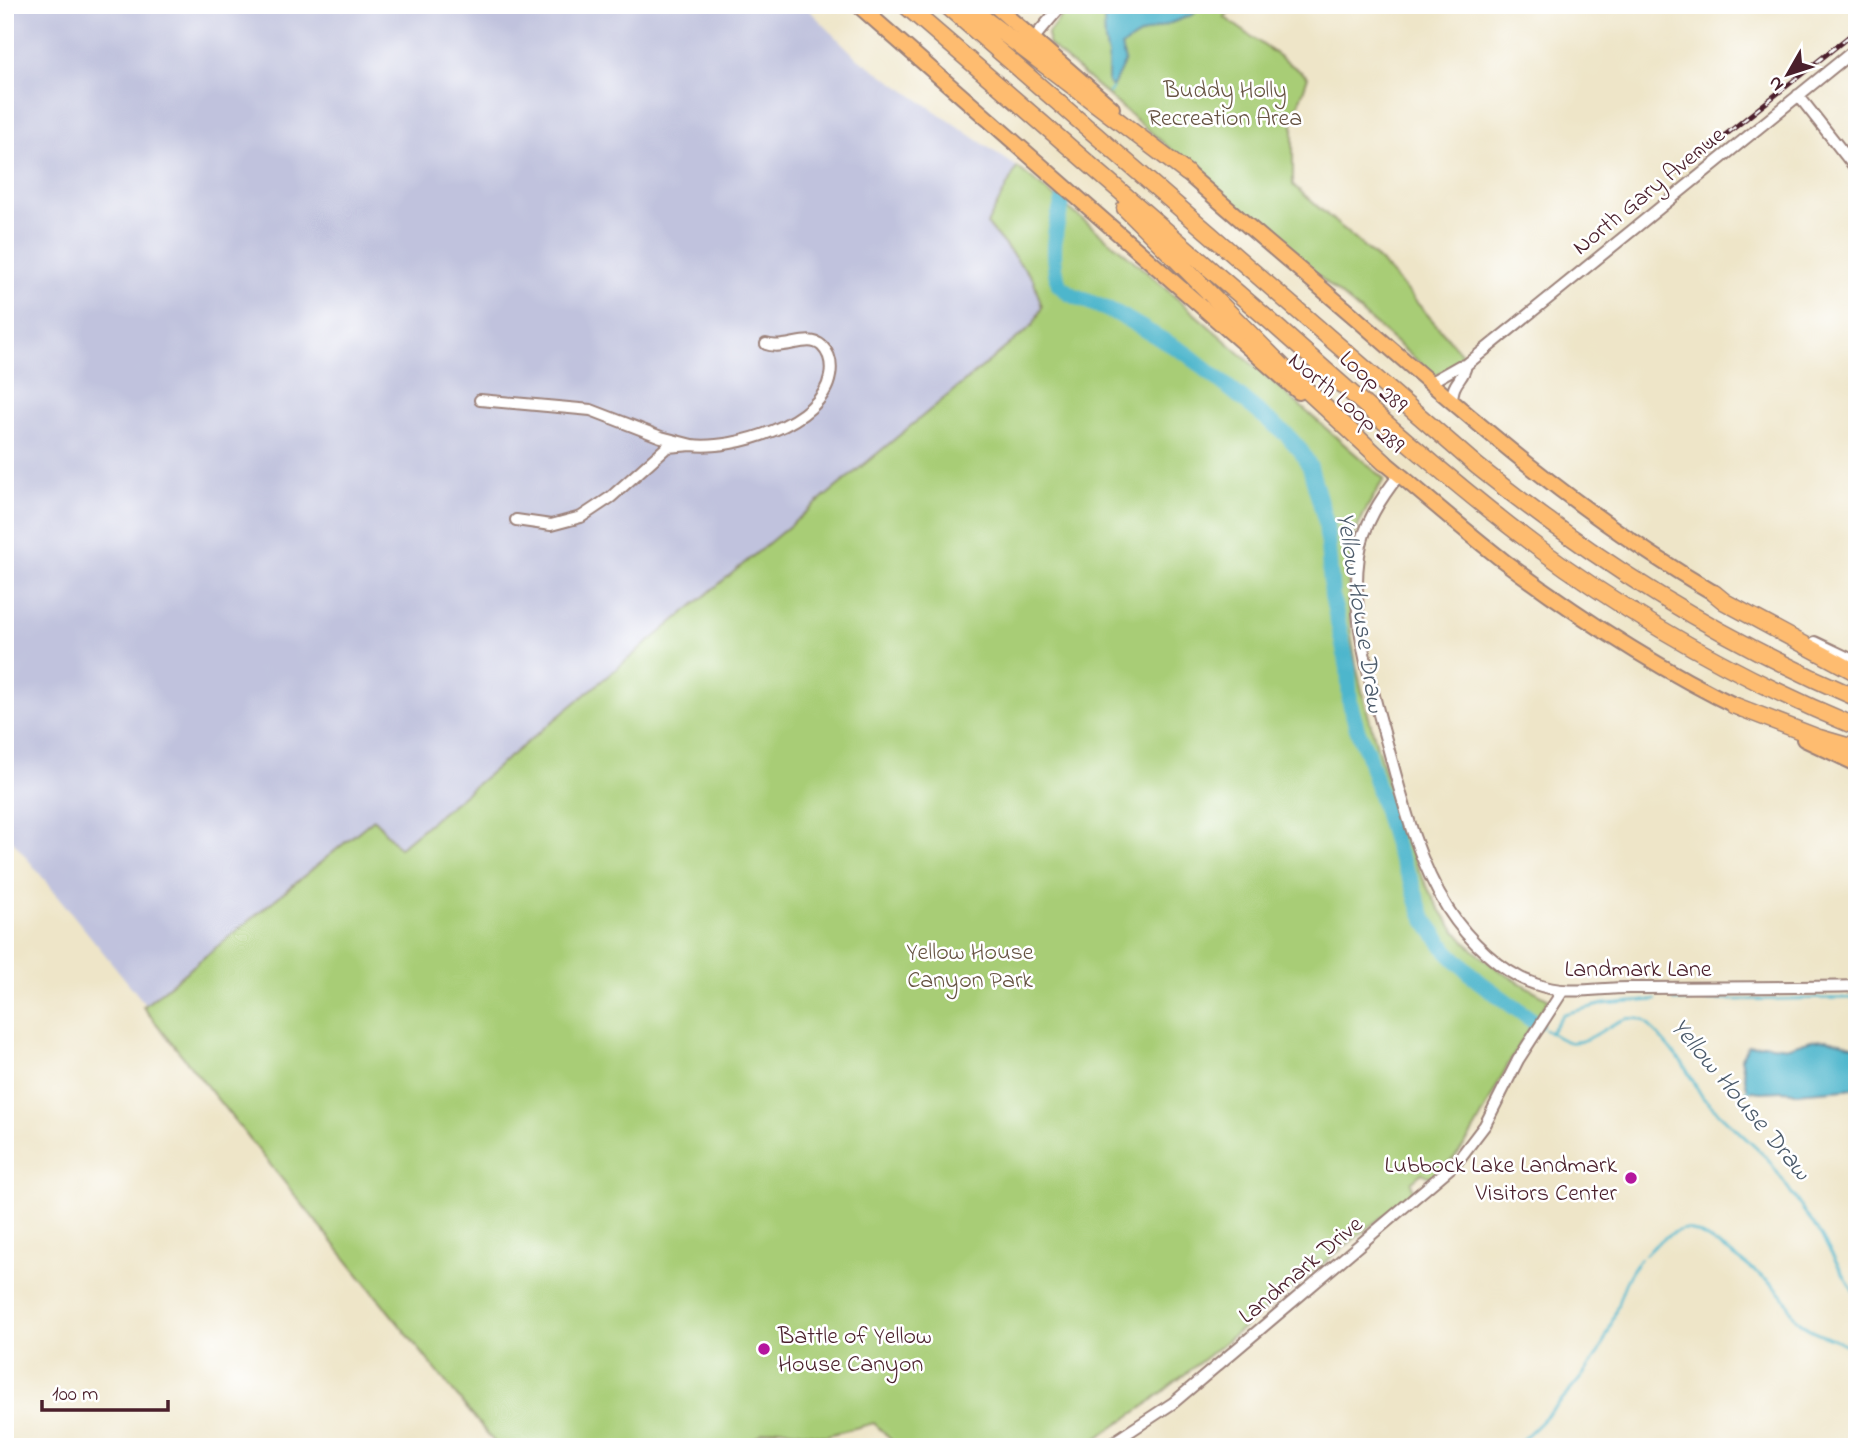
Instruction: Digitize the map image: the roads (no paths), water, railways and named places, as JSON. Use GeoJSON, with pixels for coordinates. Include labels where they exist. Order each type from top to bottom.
{"type":"FeatureCollection","features":[{"type":"Feature","properties":{"kind":"highway","name":"Loop 289"},"geometry":{"type":"LineString","coordinates":[[905,5],[1392,427],[1537,547],[1667,633],[1735,671],[1857,727]]}},
{"type":"Feature","properties":{"kind":"highway","name":"Loop 289"},"geometry":{"type":"LineString","coordinates":[[946,5],[1477,466],[1528,507],[1598,558],[1682,611],[1776,661],[1857,698]]}},
{"type":"Feature","properties":{"kind":"highway"},"geometry":{"type":"LineString","coordinates":[[966,5],[1187,173]]}},
{"type":"Feature","properties":{"kind":"highway"},"geometry":{"type":"LineString","coordinates":[[1071,149],[1104,187],[1263,347],[1385,463]]}},
{"type":"Feature","properties":{"kind":"highway"},"geometry":{"type":"LineString","coordinates":[[1714,593],[1725,603],[1857,673]]}},
{"type":"Feature","properties":{"kind":"highway"},"geometry":{"type":"LineString","coordinates":[[1733,705],[1819,738],[1857,749]]}},
{"type":"Feature","properties":{"kind":"main road","name":"North Loop 289"},"geometry":{"type":"LineString","coordinates":[[858,5],[1243,344],[1504,561],[1582,617],[1682,678],[1857,764]]}},
{"type":"Feature","properties":{"kind":"main road"},"geometry":{"type":"LineString","coordinates":[[994,5],[1530,468],[1643,550],[1714,593]]}},
{"type":"Feature","properties":{"kind":"street"},"geometry":{"type":"LineString","coordinates":[[1033,39],[1062,5]]}},
{"type":"Feature","properties":{"kind":"street","name":"North Gary Avenue"},"geometry":{"type":"LineString","coordinates":[[1429,383],[1459,366],[1466,365],[1857,48]]}},
{"type":"Feature","properties":{"kind":"street"},"geometry":{"type":"LineString","coordinates":[[1798,95],[1857,170]]}},
{"type":"Feature","properties":{"kind":"street"},"geometry":{"type":"LineString","coordinates":[[516,520],[551,525],[581,517],[611,497],[667,447],[724,445],[796,419],[814,406],[823,395],[831,369],[830,358],[822,345],[809,340],[785,346],[765,344]]}},
{"type":"Feature","properties":{"kind":"street","name":"North Gary Avenue"},"geometry":{"type":"LineString","coordinates":[[1452,403],[1453,387],[1464,373],[1466,365]]}},
{"type":"Feature","properties":{"kind":"street"},"geometry":{"type":"LineString","coordinates":[[480,400],[592,411],[661,437],[692,445]]}},
{"type":"Feature","properties":{"kind":"street","name":"Landmark Lane"},"geometry":{"type":"LineString","coordinates":[[1399,475],[1385,493],[1364,533],[1359,552],[1357,587],[1362,640],[1394,770],[1423,861],[1449,911],[1468,935],[1520,977],[1562,992],[1625,988],[1760,989],[1857,986]]}},
{"type":"Feature","properties":{"kind":"street"},"geometry":{"type":"LineString","coordinates":[[1714,593],[1857,662]]}},
{"type":"Feature","properties":{"kind":"street","name":"Landmark Drive"},"geometry":{"type":"LineString","coordinates":[[1106,1447],[1173,1403],[1455,1163],[1485,1125],[1518,1060],[1562,992]]}},
{"type":"Feature","properties":{"kind":"water"},"geometry":{"type":"Polygon","coordinates":[[[1108,5],[1197,5],[1194,14],[1140,35],[1121,47],[1125,61],[1112,88],[1108,83],[1105,42],[1104,21],[1108,5]]]}},
{"type":"Feature","properties":{"kind":"water"},"geometry":{"type":"Polygon","coordinates":[[[1827,1039],[1857,1046],[1857,1088],[1795,1093],[1758,1092],[1747,1088],[1741,1058],[1748,1046],[1763,1044],[1789,1047],[1811,1040],[1827,1039]]]}},
{"type":"Feature","properties":{"kind":"waterway","name":"Yellow House Draw"},"geometry":{"type":"LineString","coordinates":[[1109,93],[1112,88]]}},
{"type":"Feature","properties":{"kind":"waterway","name":"Yellow House Draw"},"geometry":{"type":"LineString","coordinates":[[1064,198],[1054,242],[1059,285],[1070,294],[1118,314],[1187,354],[1287,435],[1301,451],[1310,467],[1326,523],[1332,596],[1348,668],[1350,703],[1397,851],[1411,880],[1419,906],[1425,920],[1447,951],[1477,980],[1536,1023]]}},
{"type":"Feature","properties":{"kind":"waterway"},"geometry":{"type":"LineString","coordinates":[[1674,1001],[1857,998]]}},
{"type":"Feature","properties":{"kind":"waterway"},"geometry":{"type":"LineString","coordinates":[[1550,1033],[1563,1014],[1604,1004],[1656,1000]]}},
{"type":"Feature","properties":{"kind":"waterway","name":"Yellow House Draw"},"geometry":{"type":"LineString","coordinates":[[1545,1029],[1566,1041],[1579,1042],[1626,1019],[1636,1018],[1646,1022],[1683,1064],[1703,1098],[1768,1159],[1821,1236],[1857,1298]]}},
{"type":"Feature","properties":{"kind":"waterway"},"geometry":{"type":"LineString","coordinates":[[1742,1096],[1750,1088]]}},
{"type":"Feature","properties":{"kind":"waterway","name":"Yellow House Draw"},"geometry":{"type":"LineString","coordinates":[[1645,1255],[1668,1235],[1685,1229],[1692,1231],[1735,1256],[1764,1279],[1782,1295],[1796,1319],[1805,1327],[1857,1351]]}},
{"type":"Feature","properties":{"kind":"waterway","name":"Yellow House Draw"},"geometry":{"type":"LineString","coordinates":[[1514,1447],[1562,1399],[1595,1359],[1607,1335],[1627,1279],[1641,1258]]}},
{"type":"Feature","properties":{"kind":"railway"},"geometry":{"type":"LineString","coordinates":[[1679,172],[1857,30]]}},
{"type":"Feature","properties":{"kind":"place","name":"Lubbock Lake Landmark Visitors Center"},"geometry":{"type":"Point","coordinates":[1631,1178]}},
{"type":"Feature","properties":{"kind":"place","name":"Battle of Yellow House Canyon"},"geometry":{"type":"Point","coordinates":[764,1349]}},
{"type":"Feature","properties":{"kind":"park label","name":"Buddy Holly Recreation Area"},"geometry":{"type":"Point","coordinates":[1225,103]}},
{"type":"Feature","properties":{"kind":"park label","name":"Yellow House Canyon Park"},"geometry":{"type":"Point","coordinates":[970,965]}}]}
